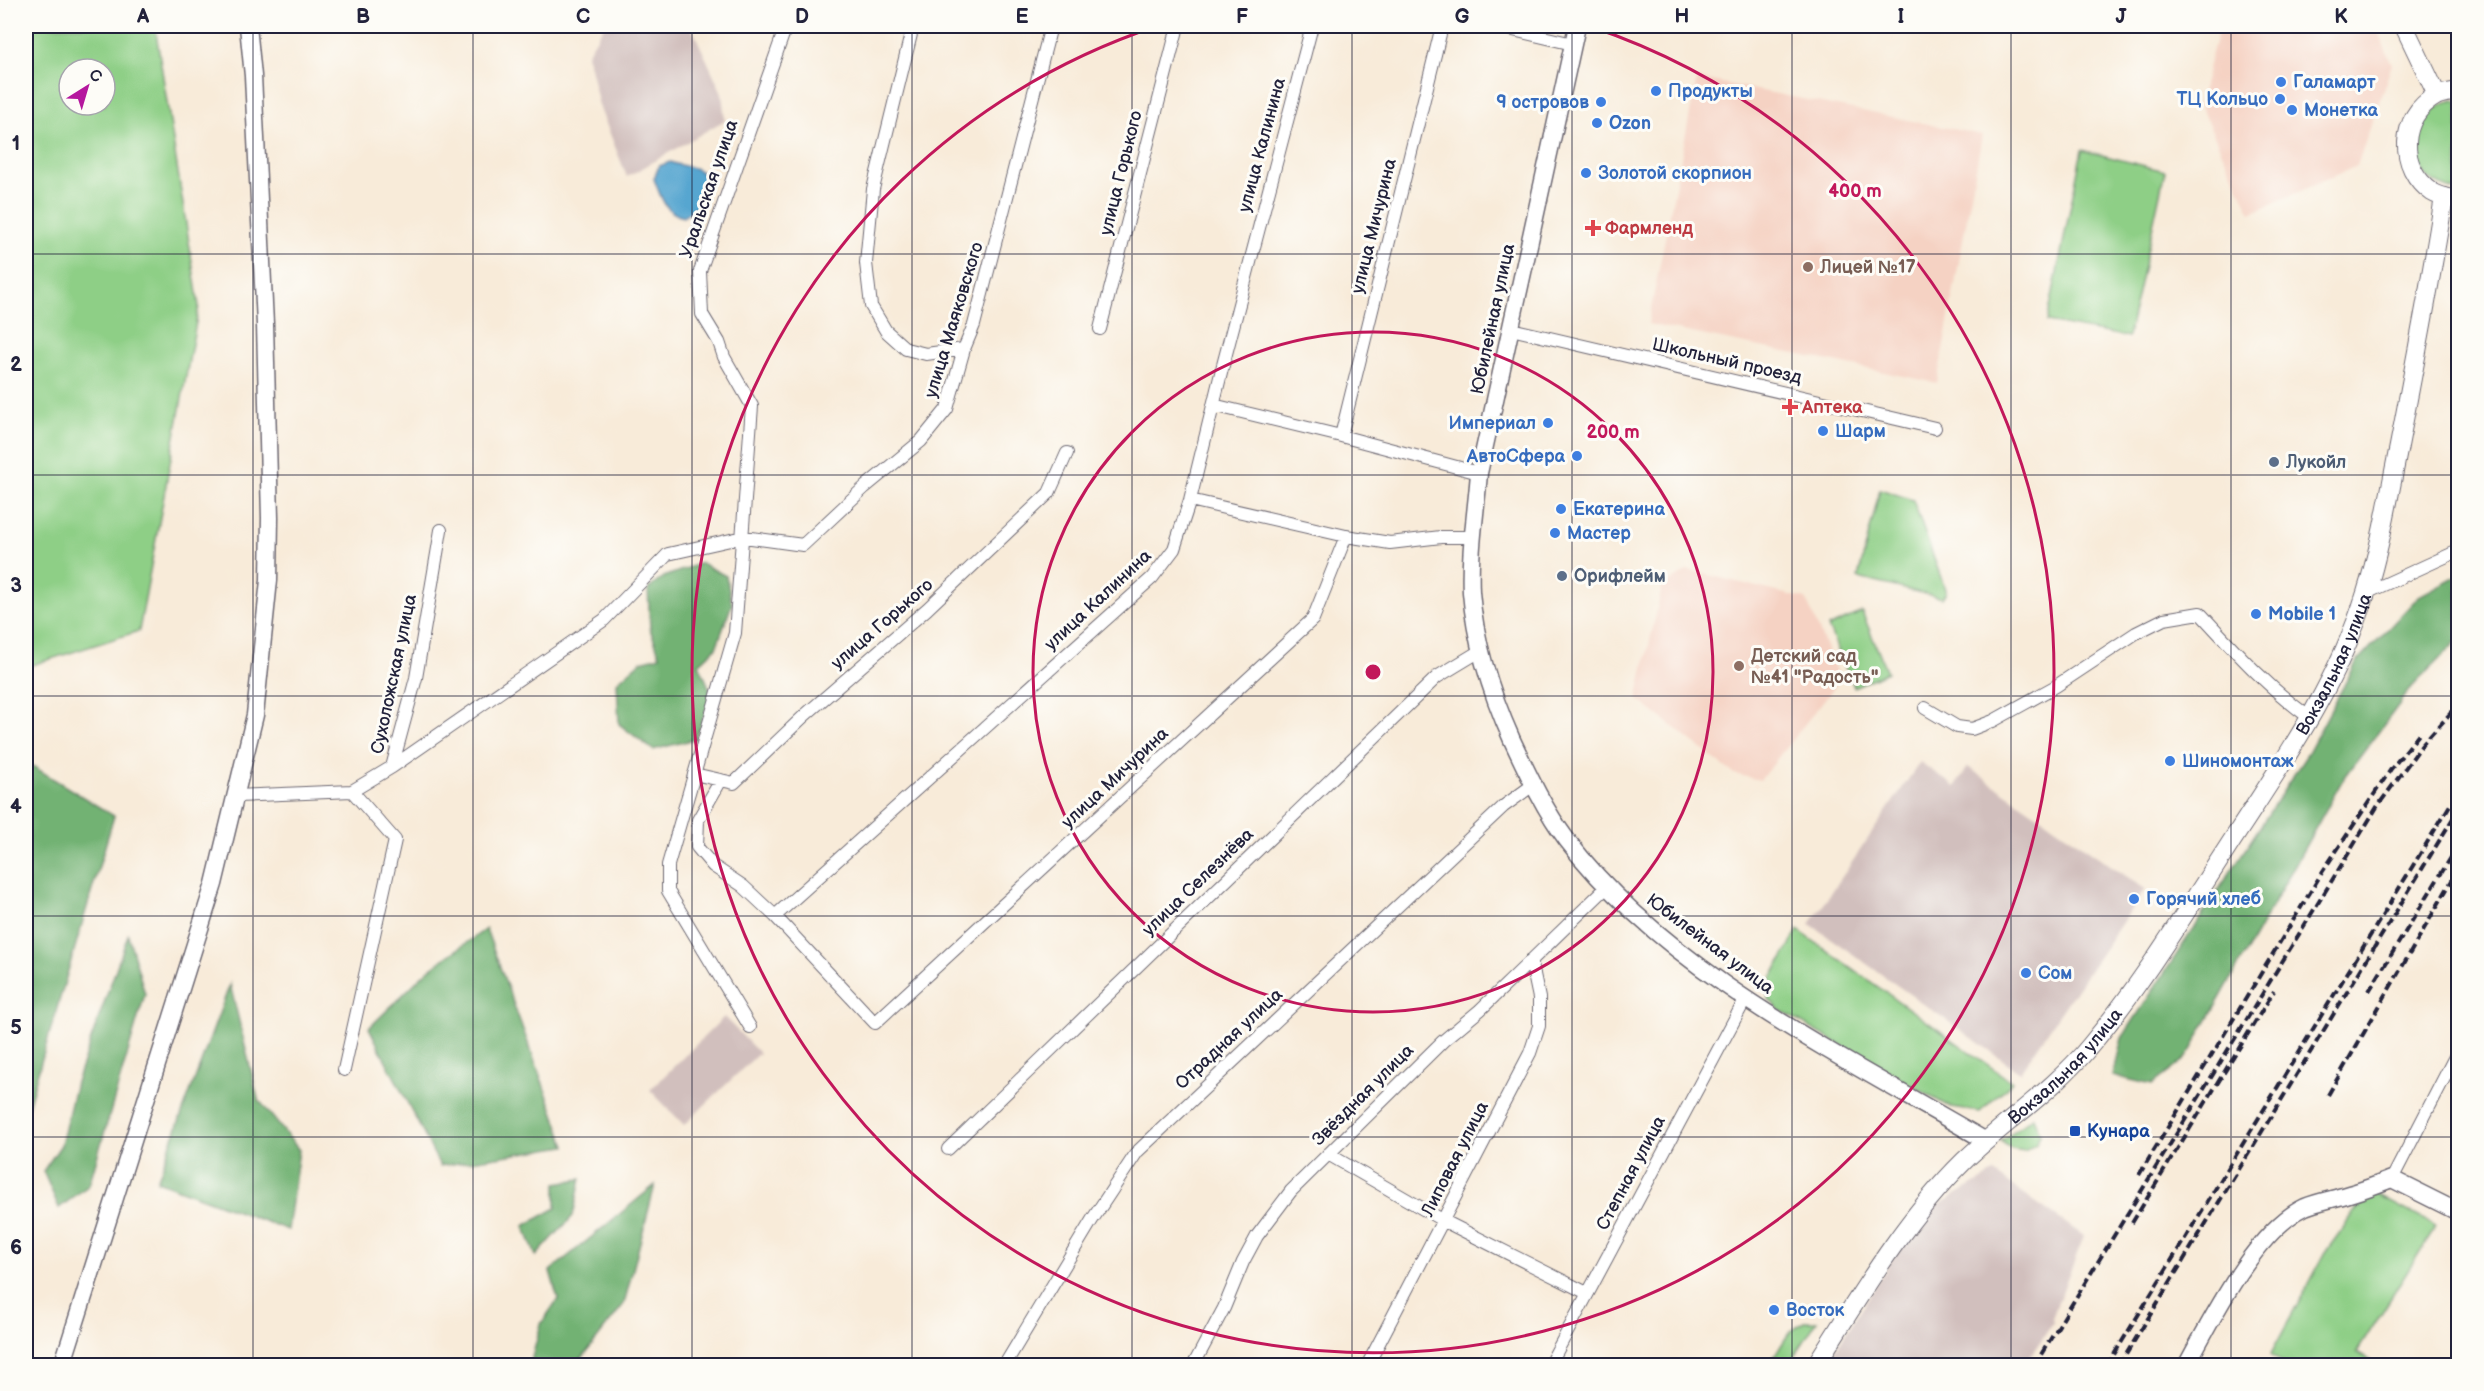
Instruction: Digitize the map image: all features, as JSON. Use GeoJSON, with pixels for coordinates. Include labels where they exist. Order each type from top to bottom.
{"type":"FeatureCollection","features":[{"type":"Feature","properties":{"kind":"main road"},"geometry":{"type":"LineString","coordinates":[[2404,26],[2437,95]]}},
{"type":"Feature","properties":{"kind":"main road"},"geometry":{"type":"LineString","coordinates":[[2451,198],[2432,192],[2418,179],[2409,163],[2406,141],[2409,128],[2419,110],[2437,95],[2458,91]]}},
{"type":"Feature","properties":{"kind":"main road","name":"Вокзальная улица"},"geometry":{"type":"LineString","coordinates":[[1815,1365],[1914,1218],[1944,1182],[1986,1141],[2060,1079],[2108,1024],[2158,954],[2310,718],[2336,672],[2367,593],[2451,198]]}},
{"type":"Feature","properties":{"kind":"street"},"geometry":{"type":"LineString","coordinates":[[62,1365],[214,884],[255,715],[269,580],[270,518],[256,135],[248,26]]}},
{"type":"Feature","properties":{"kind":"street","name":"Уральская улица"},"geometry":{"type":"LineString","coordinates":[[750,1027],[668,891],[668,865],[735,633],[744,537],[752,406],[702,314],[700,271],[786,26]]}},
{"type":"Feature","properties":{"kind":"street"},"geometry":{"type":"LineString","coordinates":[[913,26],[873,189],[866,263],[871,306],[886,331],[906,349],[926,354],[964,349]]}},
{"type":"Feature","properties":{"kind":"street","name":"улица Маяковского"},"geometry":{"type":"LineString","coordinates":[[392,767],[550,660],[604,620],[668,554],[744,537],[803,544],[865,487],[921,441],[947,409],[982,297],[1051,26]]}},
{"type":"Feature","properties":{"kind":"street","name":"улица Горького"},"geometry":{"type":"LineString","coordinates":[[1100,329],[1178,26]]}},
{"type":"Feature","properties":{"kind":"street","name":"улица Калинина"},"geometry":{"type":"LineString","coordinates":[[775,916],[1152,578],[1174,549],[1190,500],[1312,26]]}},
{"type":"Feature","properties":{"kind":"street","name":"улица Мичурина"},"geometry":{"type":"LineString","coordinates":[[1341,436],[1442,26]]}},
{"type":"Feature","properties":{"kind":"street"},"geometry":{"type":"LineString","coordinates":[[1496,26],[1573,44]]}},
{"type":"Feature","properties":{"kind":"street","name":"Юбилейная улица"},"geometry":{"type":"LineString","coordinates":[[1577,26],[1479,473],[1471,591],[1480,651],[1498,707],[1533,785],[1566,839],[1607,887],[1648,926],[1746,998],[1986,1141]]}},
{"type":"Feature","properties":{"kind":"street","name":"Школьный проезд"},"geometry":{"type":"LineString","coordinates":[[1511,329],[1935,428]]}},
{"type":"Feature","properties":{"kind":"street"},"geometry":{"type":"LineString","coordinates":[[1213,405],[1479,473]]}},
{"type":"Feature","properties":{"kind":"street","name":"улица Горького"},"geometry":{"type":"LineString","coordinates":[[721,780],[734,783],[804,716],[927,609],[1004,538],[1049,493],[1067,453]]}},
{"type":"Feature","properties":{"kind":"street"},"geometry":{"type":"LineString","coordinates":[[1190,500],[1346,536],[1390,543],[1442,537],[1473,537]]}},
{"type":"Feature","properties":{"kind":"street","name":"Сухоложская улица"},"geometry":{"type":"LineString","coordinates":[[352,790],[392,767],[416,678],[441,530]]}},
{"type":"Feature","properties":{"kind":"street","name":"улица Мичурина"},"geometry":{"type":"LineString","coordinates":[[775,916],[874,1023],[1313,619],[1346,536]]}},
{"type":"Feature","properties":{"kind":"street"},"geometry":{"type":"LineString","coordinates":[[2367,593],[2458,551]]}},
{"type":"Feature","properties":{"kind":"street"},"geometry":{"type":"LineString","coordinates":[[1925,708],[1957,727],[1972,729],[1993,721],[2056,686],[2136,633],[2164,619],[2200,613],[2258,676],[2310,718]]}},
{"type":"Feature","properties":{"kind":"street","name":"улица Селезнёва"},"geometry":{"type":"LineString","coordinates":[[948,1149],[1437,676],[1480,651]]}},
{"type":"Feature","properties":{"kind":"street"},"geometry":{"type":"LineString","coordinates":[[694,774],[721,780],[698,820],[697,847],[712,866],[743,886],[775,916]]}},
{"type":"Feature","properties":{"kind":"street","name":"Отрадная улица"},"geometry":{"type":"LineString","coordinates":[[1004,1365],[1092,1220],[1137,1152],[1504,806],[1533,785]]}},
{"type":"Feature","properties":{"kind":"street"},"geometry":{"type":"LineString","coordinates":[[237,796],[352,790],[395,840],[344,1070]]}},
{"type":"Feature","properties":{"kind":"street","name":"Звёздная улица"},"geometry":{"type":"LineString","coordinates":[[1194,1365],[1224,1308],[1243,1262],[1257,1236],[1291,1191],[1443,1041],[1480,1010],[1607,887]]}},
{"type":"Feature","properties":{"kind":"street","name":"Липовая улица"},"geometry":{"type":"LineString","coordinates":[[1367,1365],[1530,1053],[1539,1026],[1539,998],[1531,960]]}},
{"type":"Feature","properties":{"kind":"street","name":"Степная улица"},"geometry":{"type":"LineString","coordinates":[[1549,1365],[1746,998]]}},
{"type":"Feature","properties":{"kind":"street"},"geometry":{"type":"LineString","coordinates":[[2186,1365],[2254,1254],[2280,1223],[2306,1206],[2352,1194],[2392,1179],[2458,1052]]}},
{"type":"Feature","properties":{"kind":"street"},"geometry":{"type":"LineString","coordinates":[[1328,1154],[1443,1221],[1587,1293]]}},
{"type":"Feature","properties":{"kind":"street"},"geometry":{"type":"LineString","coordinates":[[2392,1179],[2458,1212]]}},
{"type":"Feature","properties":{"kind":"shaded area"},"geometry":{"type":"Polygon","coordinates":[[[604,26],[691,26],[722,93],[725,120],[627,177],[599,106],[587,54],[604,26]]]}},
{"type":"Feature","properties":{"kind":"shaded area"},"geometry":{"type":"Polygon","coordinates":[[[2219,26],[2375,26],[2392,64],[2357,166],[2251,213],[2199,104],[2219,26]]]}},
{"type":"Feature","properties":{"kind":"shaded area","name":"Лицей №17"},"geometry":{"type":"Polygon","coordinates":[[[1697,78],[1982,135],[1937,383],[1648,324],[1697,78]]]}},
{"type":"Feature","properties":{"kind":"shaded area","name":"Детский сад №41 \"Радость\""},"geometry":{"type":"Polygon","coordinates":[[[1688,570],[1806,599],[1840,680],[1760,780],[1734,774],[1637,699],[1662,587],[1688,570]]]}},
{"type":"Feature","properties":{"kind":"shaded area"},"geometry":{"type":"Polygon","coordinates":[[[1920,762],[1955,787],[1968,767],[2145,889],[2020,1072],[1810,924],[1920,762]]]}},
{"type":"Feature","properties":{"kind":"shaded area"},"geometry":{"type":"Polygon","coordinates":[[[724,1017],[759,1053],[684,1125],[650,1090],[724,1017]]]}},
{"type":"Feature","properties":{"kind":"shaded area"},"geometry":{"type":"Polygon","coordinates":[[[1994,1173],[2084,1236],[2052,1318],[2053,1323],[2024,1365],[1825,1366],[1921,1215],[1994,1173]]]}},
{"type":"Feature","properties":{"kind":"green space"},"geometry":{"type":"Polygon","coordinates":[[[26,26],[155,26],[199,306],[139,631],[26,667],[26,26]]]}},
{"type":"Feature","properties":{"kind":"green space"},"geometry":{"type":"Polygon","coordinates":[[[2453,100],[2458,101],[2458,191],[2440,185],[2427,176],[2418,163],[2415,149],[2417,135],[2424,121],[2436,109],[2453,100]]]}},
{"type":"Feature","properties":{"kind":"green space"},"geometry":{"type":"Polygon","coordinates":[[[2082,150],[2165,171],[2128,337],[2047,322],[2082,150]]]}},
{"type":"Feature","properties":{"kind":"green space"},"geometry":{"type":"Polygon","coordinates":[[[1880,489],[1913,500],[1946,592],[1942,598],[1858,578],[1880,489]]]}},
{"type":"Feature","properties":{"kind":"green space"},"geometry":{"type":"Polygon","coordinates":[[[701,563],[726,576],[732,604],[716,648],[699,664],[712,694],[695,739],[653,750],[619,724],[617,682],[641,661],[660,656],[650,629],[648,589],[664,577],[701,563]]]}},
{"type":"Feature","properties":{"kind":"green space"},"geometry":{"type":"Polygon","coordinates":[[[2458,575],[2458,640],[2412,687],[2342,781],[2186,1059],[2152,1085],[2113,1076],[2122,1038],[2306,756],[2356,663],[2419,596],[2458,575]]]}},
{"type":"Feature","properties":{"kind":"green space"},"geometry":{"type":"Polygon","coordinates":[[[1862,612],[1887,672],[1854,687],[1828,627],[1862,612]]]}},
{"type":"Feature","properties":{"kind":"green space"},"geometry":{"type":"Polygon","coordinates":[[[26,762],[114,816],[26,1113],[26,762]]]}},
{"type":"Feature","properties":{"kind":"green space"},"geometry":{"type":"Polygon","coordinates":[[[486,929],[566,1146],[440,1166],[369,1028],[428,970],[486,929]]]}},
{"type":"Feature","properties":{"kind":"green space"},"geometry":{"type":"Polygon","coordinates":[[[1798,930],[2012,1082],[1980,1112],[1951,1108],[1779,1010],[1768,998],[1769,983],[1798,930]]]}},
{"type":"Feature","properties":{"kind":"green space"},"geometry":{"type":"Polygon","coordinates":[[[128,935],[145,994],[89,1185],[59,1208],[43,1171],[61,1145],[76,1082],[128,935]]]}},
{"type":"Feature","properties":{"kind":"green space"},"geometry":{"type":"Polygon","coordinates":[[[230,984],[258,1099],[299,1150],[288,1230],[157,1181],[230,984]]]}},
{"type":"Feature","properties":{"kind":"green space"},"geometry":{"type":"Polygon","coordinates":[[[2033,1117],[2040,1134],[2036,1144],[2025,1151],[2011,1149],[2001,1141],[2033,1117]]]}},
{"type":"Feature","properties":{"kind":"green space"},"geometry":{"type":"Polygon","coordinates":[[[581,1179],[573,1216],[536,1256],[524,1226],[556,1208],[556,1183],[581,1179]]]}},
{"type":"Feature","properties":{"kind":"green space"},"geometry":{"type":"Polygon","coordinates":[[[655,1185],[624,1304],[582,1358],[563,1365],[530,1365],[541,1324],[558,1299],[550,1271],[655,1185]]]}},
{"type":"Feature","properties":{"kind":"green space"},"geometry":{"type":"Polygon","coordinates":[[[2370,1191],[2436,1226],[2357,1352],[2378,1365],[2286,1365],[2271,1354],[2327,1250],[2370,1191]]]}},
{"type":"Feature","properties":{"kind":"green space"},"geometry":{"type":"Polygon","coordinates":[[[1805,1321],[1817,1321],[1789,1365],[1769,1365],[1789,1333],[1805,1321]]]}},
{"type":"Feature","properties":{"kind":"water"},"geometry":{"type":"Polygon","coordinates":[[[670,162],[698,170],[707,178],[701,202],[683,217],[667,207],[654,179],[659,166],[670,162]]]}},
{"type":"Feature","properties":{"kind":"railway"},"geometry":{"type":"LineString","coordinates":[[2034,1366],[2377,807],[2422,745],[2458,705]]}},
{"type":"Feature","properties":{"kind":"railway"},"geometry":{"type":"LineString","coordinates":[[2139,1175],[2323,871],[2391,769],[2420,733]]}},
{"type":"Feature","properties":{"kind":"railway"},"geometry":{"type":"LineString","coordinates":[[2107,1366],[2458,792]]}},
{"type":"Feature","properties":{"kind":"railway"},"geometry":{"type":"LineString","coordinates":[[2119,1366],[2458,810]]}},
{"type":"Feature","properties":{"kind":"railway"},"geometry":{"type":"LineString","coordinates":[[2369,991],[2458,846]]}},
{"type":"Feature","properties":{"kind":"railway"},"geometry":{"type":"LineString","coordinates":[[2328,1095],[2458,870]]}},
{"type":"Feature","properties":{"kind":"railway"},"geometry":{"type":"LineString","coordinates":[[2132,1223],[2274,991]]}},
{"type":"Feature","properties":{"kind":"place","name":"Галамарт"},"geometry":{"type":"Point","coordinates":[2281,82]}},
{"type":"Feature","properties":{"kind":"place","name":"Продукты"},"geometry":{"type":"Point","coordinates":[1656,91]}},
{"type":"Feature","properties":{"kind":"place","name":"ТЦ Кольцо"},"geometry":{"type":"Point","coordinates":[2280,99]}},
{"type":"Feature","properties":{"kind":"place","name":"9 островов"},"geometry":{"type":"Point","coordinates":[1601,102]}},
{"type":"Feature","properties":{"kind":"place","name":"Монетка"},"geometry":{"type":"Point","coordinates":[2292,110]}},
{"type":"Feature","properties":{"kind":"place","name":"Ozon"},"geometry":{"type":"Point","coordinates":[1597,123]}},
{"type":"Feature","properties":{"kind":"place","name":"Золотой скорпион"},"geometry":{"type":"Point","coordinates":[1586,173]}},
{"type":"Feature","properties":{"kind":"place","name":"Фармленд"},"geometry":{"type":"Point","coordinates":[1593,228]}},
{"type":"Feature","properties":{"kind":"place","name":"Лицей №17"},"geometry":{"type":"Point","coordinates":[1808,267]}},
{"type":"Feature","properties":{"kind":"place","name":"Аптека"},"geometry":{"type":"Point","coordinates":[1790,407]}},
{"type":"Feature","properties":{"kind":"place","name":"Империал"},"geometry":{"type":"Point","coordinates":[1548,423]}},
{"type":"Feature","properties":{"kind":"place","name":"Шарм"},"geometry":{"type":"Point","coordinates":[1823,431]}},
{"type":"Feature","properties":{"kind":"place","name":"АвтоСфера"},"geometry":{"type":"Point","coordinates":[1577,456]}},
{"type":"Feature","properties":{"kind":"place","name":"Лукойл"},"geometry":{"type":"Point","coordinates":[2274,462]}},
{"type":"Feature","properties":{"kind":"place","name":"Екатерина"},"geometry":{"type":"Point","coordinates":[1561,509]}},
{"type":"Feature","properties":{"kind":"place","name":"Мастер"},"geometry":{"type":"Point","coordinates":[1555,533]}},
{"type":"Feature","properties":{"kind":"place","name":"Орифлейм"},"geometry":{"type":"Point","coordinates":[1562,576]}},
{"type":"Feature","properties":{"kind":"place","name":"Mobile 1"},"geometry":{"type":"Point","coordinates":[2256,614]}},
{"type":"Feature","properties":{"kind":"place","name":"Детский сад №41 \"Радость\""},"geometry":{"type":"Point","coordinates":[1739,666]}},
{"type":"Feature","properties":{"kind":"place","name":"Шиномонтаж"},"geometry":{"type":"Point","coordinates":[2170,761]}},
{"type":"Feature","properties":{"kind":"place","name":"Горячий хлеб"},"geometry":{"type":"Point","coordinates":[2134,899]}},
{"type":"Feature","properties":{"kind":"place","name":"Сом"},"geometry":{"type":"Point","coordinates":[2026,973]}},
{"type":"Feature","properties":{"kind":"place","name":"Кунара"},"geometry":{"type":"Point","coordinates":[2075,1131]}},
{"type":"Feature","properties":{"kind":"place","name":"Восток"},"geometry":{"type":"Point","coordinates":[1774,1310]}}]}
